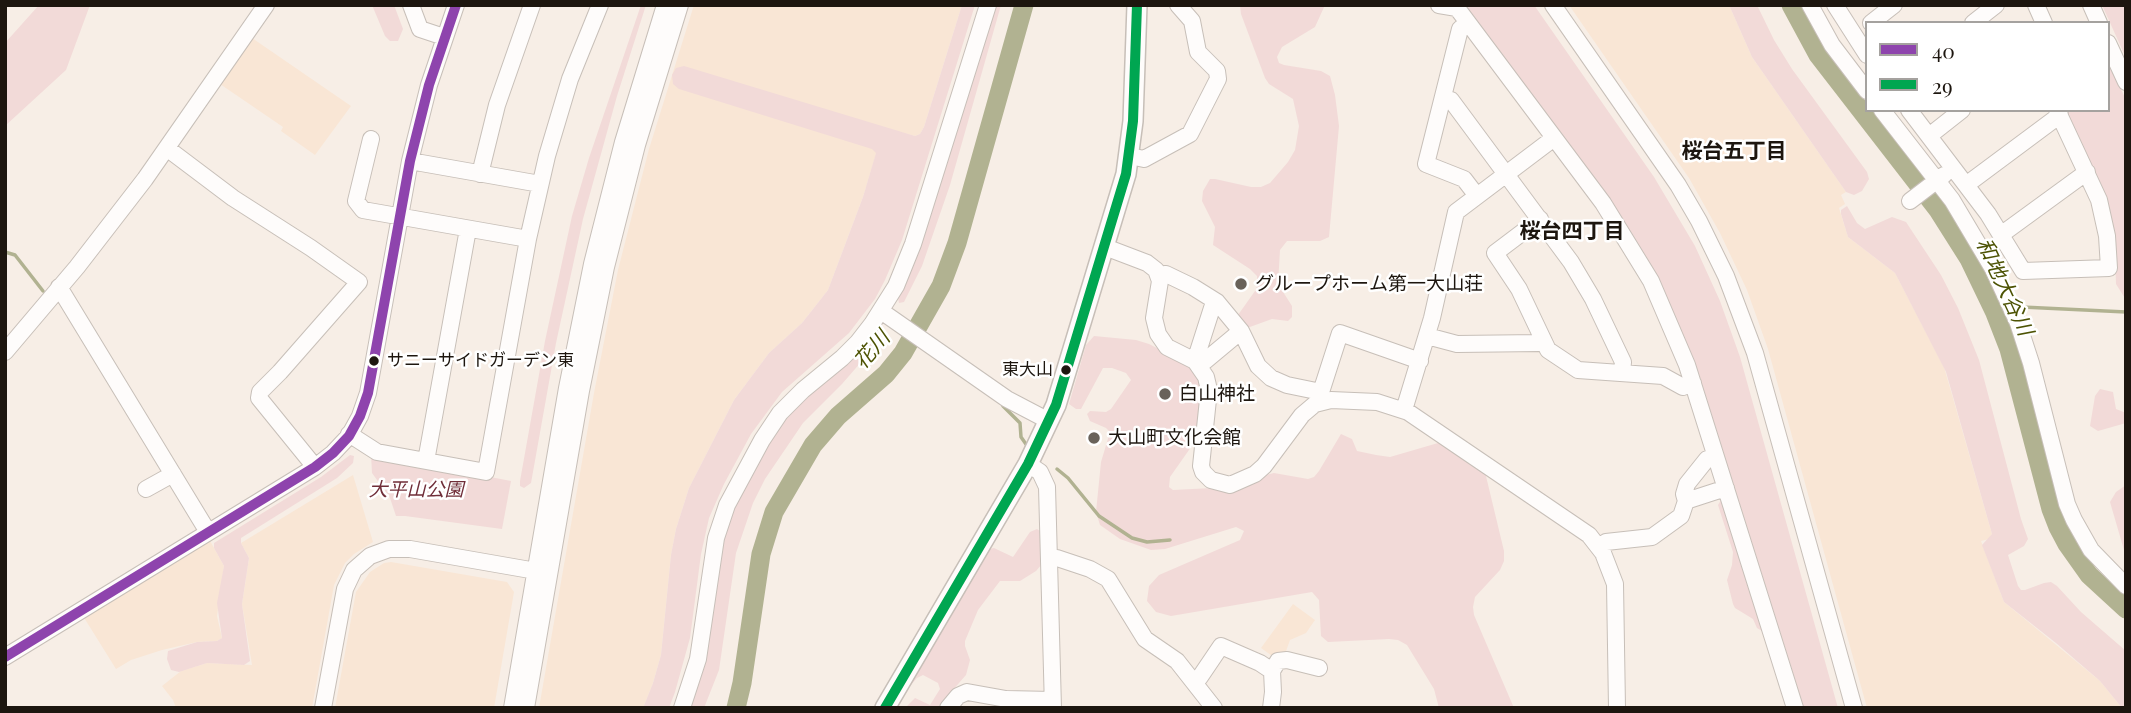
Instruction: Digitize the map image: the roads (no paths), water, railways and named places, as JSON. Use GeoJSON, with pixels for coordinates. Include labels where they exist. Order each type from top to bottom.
{"type":"FeatureCollection","features":[{"type":"Feature","properties":{"kind":"main road"},"geometry":{"type":"LineString","coordinates":[[885,708],[1028,464],[1063,385],[1130,156],[1137,5]]}},
{"type":"Feature","properties":{"kind":"street"},"geometry":{"type":"LineString","coordinates":[[5,352],[168,149],[266,5]]}},
{"type":"Feature","properties":{"kind":"street"},"geometry":{"type":"LineString","coordinates":[[411,5],[420,29],[444,37]]}},
{"type":"Feature","properties":{"kind":"street"},"geometry":{"type":"LineString","coordinates":[[5,657],[315,467],[333,453],[349,434],[360,416],[368,393],[410,161],[444,37],[456,5]]}},
{"type":"Feature","properties":{"kind":"street"},"geometry":{"type":"LineString","coordinates":[[480,174],[501,93],[532,5]]}},
{"type":"Feature","properties":{"kind":"street"},"geometry":{"type":"LineString","coordinates":[[349,434],[377,452],[486,472],[540,184],[570,79],[600,5]]}},
{"type":"Feature","properties":{"kind":"street"},"geometry":{"type":"LineString","coordinates":[[512,708],[571,368],[592,264],[623,142],[665,5]]}},
{"type":"Feature","properties":{"kind":"street"},"geometry":{"type":"LineString","coordinates":[[526,708],[583,381],[606,267],[636,145],[680,5]]}},
{"type":"Feature","properties":{"kind":"street"},"geometry":{"type":"LineString","coordinates":[[682,708],[698,659],[716,538],[727,505],[762,440],[780,413],[858,342],[896,286],[913,244],[988,5]]}},
{"type":"Feature","properties":{"kind":"street"},"geometry":{"type":"LineString","coordinates":[[1130,156],[1144,159],[1190,134],[1219,77],[1217,71],[1198,52],[1192,21],[1178,5]]}},
{"type":"Feature","properties":{"kind":"street"},"geometry":{"type":"LineString","coordinates":[[1438,5],[1457,8],[1603,203],[1640,261],[1670,323],[1693,383],[1796,708]]}},
{"type":"Feature","properties":{"kind":"street"},"geometry":{"type":"LineString","coordinates":[[1553,5],[1678,185],[1704,230],[1730,285],[1755,353],[1854,708]]}},
{"type":"Feature","properties":{"kind":"street"},"geometry":{"type":"LineString","coordinates":[[1810,5],[1832,45],[1865,88]]}},
{"type":"Feature","properties":{"kind":"street"},"geometry":{"type":"LineString","coordinates":[[1835,5],[1860,31],[1865,48]]}},
{"type":"Feature","properties":{"kind":"street"},"geometry":{"type":"LineString","coordinates":[[1874,21],[1894,5]]}},
{"type":"Feature","properties":{"kind":"street"},"geometry":{"type":"LineString","coordinates":[[1976,21],[1996,5]]}},
{"type":"Feature","properties":{"kind":"street"},"geometry":{"type":"LineString","coordinates":[[2036,5],[2043,21]]}},
{"type":"Feature","properties":{"kind":"street"},"geometry":{"type":"LineString","coordinates":[[2091,5],[2098,21]]}},
{"type":"Feature","properties":{"kind":"street"},"geometry":{"type":"LineString","coordinates":[[1468,23],[1460,29],[1426,164],[1464,179],[1477,196]]}},
{"type":"Feature","properties":{"kind":"street"},"geometry":{"type":"LineString","coordinates":[[2110,47],[2126,82]]}},
{"type":"Feature","properties":{"kind":"street"},"geometry":{"type":"LineString","coordinates":[[1443,98],[1451,100],[1571,262],[1593,299],[1623,362],[1622,373]]}},
{"type":"Feature","properties":{"kind":"street"},"geometry":{"type":"LineString","coordinates":[[1884,112],[1963,216],[1984,251],[2018,323],[2037,382],[2074,520],[2091,550],[2126,586]]}},
{"type":"Feature","properties":{"kind":"street"},"geometry":{"type":"LineString","coordinates":[[1910,112],[2002,234],[2023,271],[2109,268],[2104,218],[2087,172],[2058,113],[1966,185]]}},
{"type":"Feature","properties":{"kind":"street"},"geometry":{"type":"LineString","coordinates":[[1928,136],[1959,112]]}},
{"type":"Feature","properties":{"kind":"street"},"geometry":{"type":"LineString","coordinates":[[1404,410],[1427,336],[1456,212],[1554,138]]}},
{"type":"Feature","properties":{"kind":"street"},"geometry":{"type":"LineString","coordinates":[[366,144],[356,201],[363,210],[528,239]]}},
{"type":"Feature","properties":{"kind":"street"},"geometry":{"type":"LineString","coordinates":[[168,149],[233,198],[359,282],[260,392],[260,398],[315,467]]}},
{"type":"Feature","properties":{"kind":"street"},"geometry":{"type":"LineString","coordinates":[[410,161],[540,184]]}},
{"type":"Feature","properties":{"kind":"street"},"geometry":{"type":"LineString","coordinates":[[1911,201],[1953,168]]}},
{"type":"Feature","properties":{"kind":"street"},"geometry":{"type":"LineString","coordinates":[[2002,234],[2087,172]]}},
{"type":"Feature","properties":{"kind":"street"},"geometry":{"type":"LineString","coordinates":[[1540,219],[1495,253],[1519,289],[1548,350],[1578,370],[1663,376],[1684,387],[1693,383]]}},
{"type":"Feature","properties":{"kind":"street"},"geometry":{"type":"LineString","coordinates":[[426,461],[468,229]]}},
{"type":"Feature","properties":{"kind":"street"},"geometry":{"type":"LineString","coordinates":[[1105,247],[1152,266],[1159,275],[1154,318],[1158,334],[1167,347],[1197,364],[1209,386],[1202,466],[1206,477],[1219,483],[1230,485],[1255,474],[1308,409],[1322,396],[1340,333],[1420,361]]}},
{"type":"Feature","properties":{"kind":"street"},"geometry":{"type":"LineString","coordinates":[[1159,275],[1166,274],[1193,286],[1217,302],[1241,331],[1258,366],[1271,378],[1322,396],[1377,402],[1404,410],[1580,528],[1599,547],[1615,584],[1617,708]]}},
{"type":"Feature","properties":{"kind":"street"},"geometry":{"type":"LineString","coordinates":[[59,287],[208,532]]}},
{"type":"Feature","properties":{"kind":"street"},"geometry":{"type":"LineString","coordinates":[[1197,364],[1212,307],[1217,302]]}},
{"type":"Feature","properties":{"kind":"street"},"geometry":{"type":"LineString","coordinates":[[881,311],[1007,399],[1049,421]]}},
{"type":"Feature","properties":{"kind":"street"},"geometry":{"type":"LineString","coordinates":[[1197,364],[1241,331]]}},
{"type":"Feature","properties":{"kind":"street"},"geometry":{"type":"LineString","coordinates":[[1427,336],[1457,344],[1544,341]]}},
{"type":"Feature","properties":{"kind":"street"},"geometry":{"type":"LineString","coordinates":[[1599,547],[1606,542],[1652,537],[1681,516],[1686,501],[1684,494],[1687,484],[1707,459],[1716,457]]}},
{"type":"Feature","properties":{"kind":"street"},"geometry":{"type":"LineString","coordinates":[[948,708],[958,696],[967,692],[1053,704],[1046,481],[1041,472],[1028,464]]}},
{"type":"Feature","properties":{"kind":"street"},"geometry":{"type":"LineString","coordinates":[[146,489],[173,474]]}},
{"type":"Feature","properties":{"kind":"street"},"geometry":{"type":"LineString","coordinates":[[1686,501],[1726,488]]}},
{"type":"Feature","properties":{"kind":"street"},"geometry":{"type":"LineString","coordinates":[[323,708],[345,589],[354,570],[370,556],[400,548],[536,571]]}},
{"type":"Feature","properties":{"kind":"street"},"geometry":{"type":"LineString","coordinates":[[1049,558],[1090,569],[1108,579],[1145,639],[1177,661],[1214,708]]}},
{"type":"Feature","properties":{"kind":"street"},"geometry":{"type":"LineString","coordinates":[[1194,682],[1221,646],[1272,671]]}},
{"type":"Feature","properties":{"kind":"street"},"geometry":{"type":"LineString","coordinates":[[1271,708],[1272,671],[1275,664],[1283,659],[1319,668]]}},
{"type":"Feature","properties":{"kind":"waterway","name":"花川"},"geometry":{"type":"LineString","coordinates":[[736,708],[761,554],[774,512],[813,445],[838,416],[886,374],[903,353],[941,286],[957,243],[1024,5]]}},
{"type":"Feature","properties":{"kind":"waterway","name":"和地大谷川"},"geometry":{"type":"LineString","coordinates":[[1791,5],[1818,55],[1938,210],[1969,259],[2009,349],[2058,527],[2089,575],[2126,609]]}},
{"type":"Feature","properties":{"kind":"waterway"},"geometry":{"type":"LineString","coordinates":[[5,252],[15,255],[43,291]]}},
{"type":"Feature","properties":{"kind":"waterway"},"geometry":{"type":"LineString","coordinates":[[2017,309],[2022,307],[2126,312]]}},
{"type":"Feature","properties":{"kind":"waterway","name":"和地大谷川"},"geometry":{"type":"LineString","coordinates":[[1997,318],[2001,316]]}},
{"type":"Feature","properties":{"kind":"waterway"},"geometry":{"type":"LineString","coordinates":[[1003,406],[1020,423],[1021,437],[1028,447]]}},
{"type":"Feature","properties":{"kind":"waterway"},"geometry":{"type":"LineString","coordinates":[[1057,469],[1068,478],[1099,516],[1132,538],[1147,542],[1170,540]]}},
{"type":"Feature","properties":{"kind":"place","name":"グループホーム第一大山荘"},"geometry":{"type":"Point","coordinates":[1241,284]}},
{"type":"Feature","properties":{"kind":"place","name":"サニーサイドガーデン東"},"geometry":{"type":"Point","coordinates":[374,361]}},
{"type":"Feature","properties":{"kind":"place","name":"東大山"},"geometry":{"type":"Point","coordinates":[1066,370]}},
{"type":"Feature","properties":{"kind":"place","name":"白山神社"},"geometry":{"type":"Point","coordinates":[1165,394]}},
{"type":"Feature","properties":{"kind":"place","name":"大山町文化会館"},"geometry":{"type":"Point","coordinates":[1094,438]}},
{"type":"Feature","properties":{"kind":"district","name":"桜台五丁目"},"geometry":{"type":"Point","coordinates":[1734,151]}},
{"type":"Feature","properties":{"kind":"district","name":"桜台四丁目"},"geometry":{"type":"Point","coordinates":[1572,231]}},
{"type":"Feature","properties":{"kind":"park label","name":"大平山公園"},"geometry":{"type":"Point","coordinates":[416,490]}}]}
